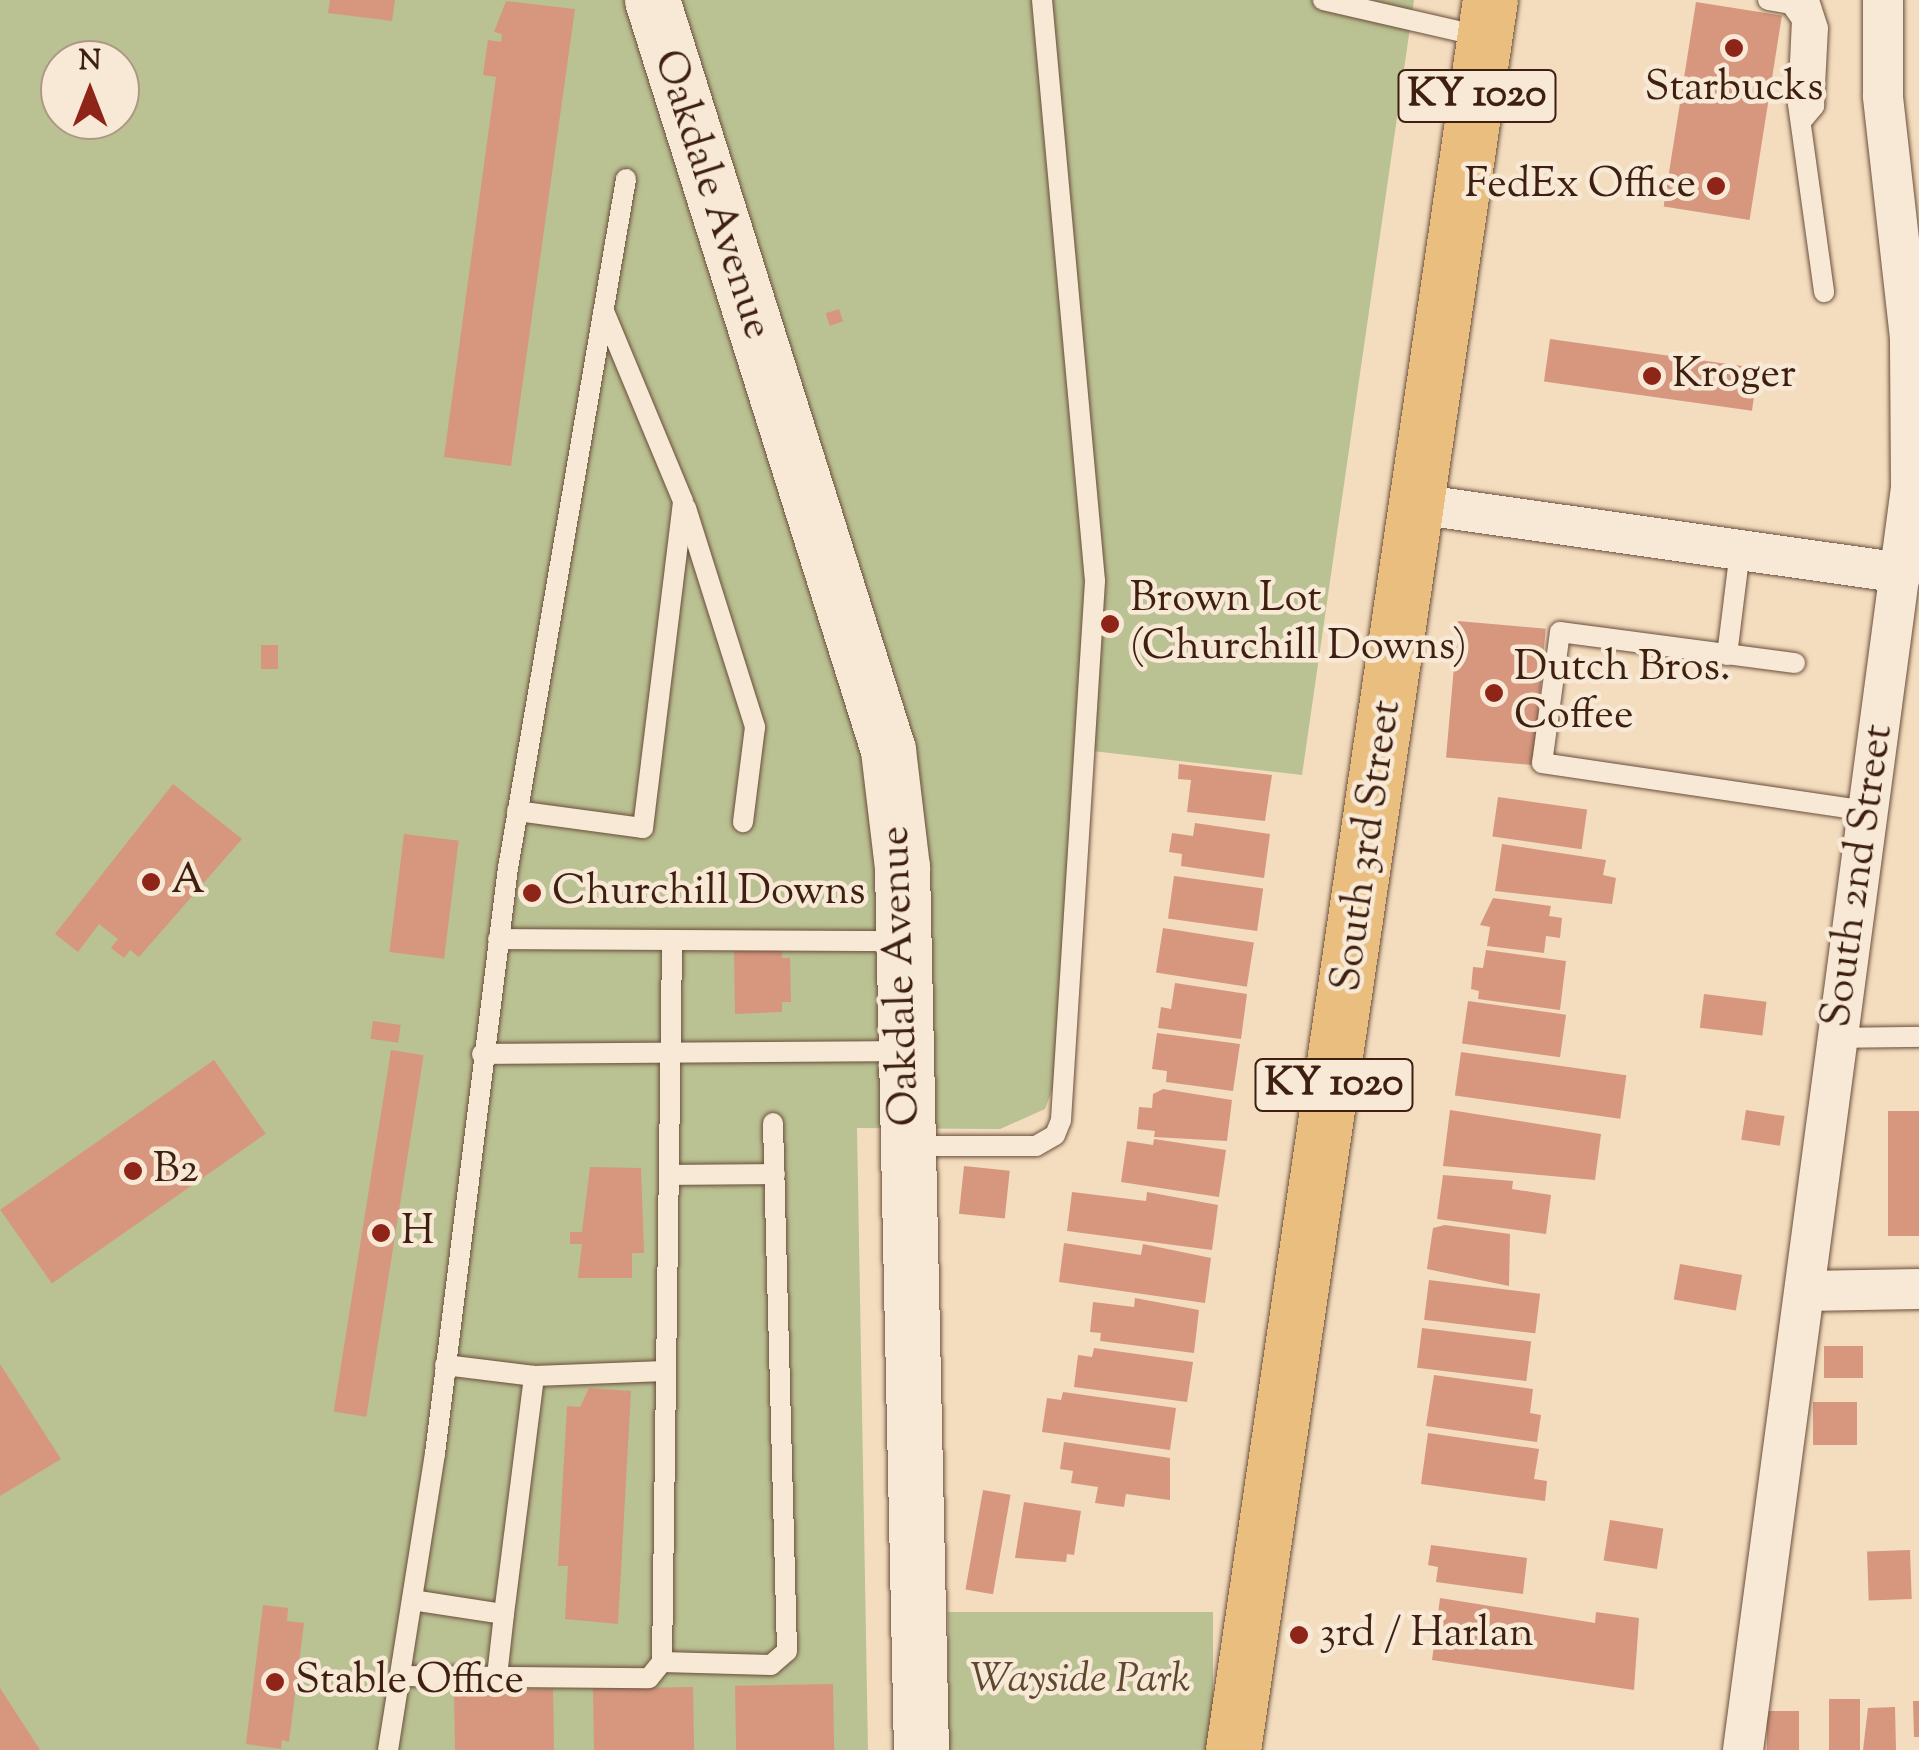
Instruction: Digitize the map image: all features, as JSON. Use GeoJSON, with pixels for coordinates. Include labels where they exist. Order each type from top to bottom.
{"type":"FeatureCollection","features":[{"type":"Feature","properties":{"kind":"main road","name":"Oakdale Avenue"},"geometry":{"type":"LineString","coordinates":[[652,0],[888,750],[904,940],[921,1750]]}},
{"type":"Feature","properties":{"kind":"main road","name":"South 3rd Street"},"geometry":{"type":"LineString","coordinates":[[1233,1750],[1487,18]]}},
{"type":"Feature","properties":{"kind":"street","name":"South 2nd Street"},"geometry":{"type":"LineString","coordinates":[[1743,1750],[1868,810],[1910,575],[1912,276],[1883,96],[1883,0]]}},
{"type":"Feature","properties":{"kind":"street"},"geometry":{"type":"LineString","coordinates":[[1417,504],[1910,575]]}},
{"type":"Feature","properties":{"kind":"street"},"geometry":{"type":"LineString","coordinates":[[1806,1290],[1919,1289]]}},
{"type":"Feature","properties":{"kind":"lane"},"geometry":{"type":"LineString","coordinates":[[908,1146],[1036,1146],[1055,1136],[1061,1120],[1095,581],[1042,0]]}},
{"type":"Feature","properties":{"kind":"lane"},"geometry":{"type":"LineString","coordinates":[[1323,0],[1487,18]]}},
{"type":"Feature","properties":{"kind":"lane"},"geometry":{"type":"LineString","coordinates":[[1768,0],[1792,4],[1800,14],[1796,77],[1824,292]]}},
{"type":"Feature","properties":{"kind":"lane"},"geometry":{"type":"LineString","coordinates":[[1804,118],[1814,106],[1818,28],[1809,0]]}},
{"type":"Feature","properties":{"kind":"lane"},"geometry":{"type":"LineString","coordinates":[[388,1750],[445,1365],[482,1054],[517,811],[626,178]]}},
{"type":"Feature","properties":{"kind":"lane"},"geometry":{"type":"LineString","coordinates":[[603,310],[684,501],[755,726],[743,822]]}},
{"type":"Feature","properties":{"kind":"lane"},"geometry":{"type":"LineString","coordinates":[[517,811],[643,828],[684,501]]}},
{"type":"Feature","properties":{"kind":"lane"},"geometry":{"type":"LineString","coordinates":[[1727,655],[1740,550]]}},
{"type":"Feature","properties":{"kind":"lane"},"geometry":{"type":"LineString","coordinates":[[1795,663],[1560,632],[1542,763],[1868,810]]}},
{"type":"Feature","properties":{"kind":"lane"},"geometry":{"type":"LineString","coordinates":[[498,939],[672,943],[904,940]]}},
{"type":"Feature","properties":{"kind":"lane"},"geometry":{"type":"LineString","coordinates":[[400,1676],[648,1678],[662,1662],[672,943]]}},
{"type":"Feature","properties":{"kind":"lane"},"geometry":{"type":"LineString","coordinates":[[1836,1038],[1919,1036]]}},
{"type":"Feature","properties":{"kind":"lane"},"geometry":{"type":"LineString","coordinates":[[482,1054],[906,1051]]}},
{"type":"Feature","properties":{"kind":"lane"},"geometry":{"type":"LineString","coordinates":[[662,1662],[772,1666],[786,1651],[774,1123]]}},
{"type":"Feature","properties":{"kind":"lane"},"geometry":{"type":"LineString","coordinates":[[669,1175],[775,1174]]}},
{"type":"Feature","properties":{"kind":"lane"},"geometry":{"type":"LineString","coordinates":[[445,1365],[534,1376],[665,1371]]}},
{"type":"Feature","properties":{"kind":"lane"},"geometry":{"type":"LineString","coordinates":[[497,1676],[534,1376]]}},
{"type":"Feature","properties":{"kind":"lane"},"geometry":{"type":"LineString","coordinates":[[412,1600],[504,1614]]}},
{"type":"Feature","properties":{"kind":"green space","name":"Churchill Downs"},"geometry":{"type":"Polygon","coordinates":[[[0,0],[1414,0],[1302,775],[1075,749],[1053,1088],[1045,1109],[1000,1129],[857,1128],[868,1750],[0,1750],[0,0]]]}},
{"type":"Feature","properties":{"kind":"green space","name":"Wayside Park"},"geometry":{"type":"Polygon","coordinates":[[[948,1612],[1213,1612],[1213,1750],[948,1750],[948,1612]]]}},
{"type":"Feature","properties":{"kind":"building"},"geometry":{"type":"Polygon","coordinates":[[[330,0],[395,0],[392,21],[328,13],[330,0]]]}},
{"type":"Feature","properties":{"kind":"building"},"geometry":{"type":"Polygon","coordinates":[[[506,1],[575,9],[511,466],[444,457],[496,77],[483,75],[488,40],[501,42],[502,34],[494,32],[506,1]]]}},
{"type":"Feature","properties":{"kind":"building"},"geometry":{"type":"Polygon","coordinates":[[[1696,2],[1782,16],[1750,220],[1664,206],[1696,2]]]}},
{"type":"Feature","properties":{"kind":"building"},"geometry":{"type":"Polygon","coordinates":[[[839,309],[843,321],[830,326],[826,313],[839,309]]]}},
{"type":"Feature","properties":{"kind":"building","name":"Kroger"},"geometry":{"type":"Polygon","coordinates":[[[1550,339],[1758,368],[1752,411],[1544,382],[1550,339]]]}},
{"type":"Feature","properties":{"kind":"building","name":"Dutch Bros. Coffee"},"geometry":{"type":"Polygon","coordinates":[[[1458,621],[1546,629],[1534,765],[1446,757],[1458,621]]]}},
{"type":"Feature","properties":{"kind":"building"},"geometry":{"type":"Polygon","coordinates":[[[261,645],[278,645],[278,669],[261,669],[261,645]]]}},
{"type":"Feature","properties":{"kind":"building"},"geometry":{"type":"Polygon","coordinates":[[[1179,764],[1272,775],[1265,821],[1187,812],[1191,780],[1178,779],[1179,764]]]}},
{"type":"Feature","properties":{"kind":"building","name":"A"},"geometry":{"type":"Polygon","coordinates":[[[173,784],[242,839],[139,957],[130,950],[124,958],[111,948],[118,939],[99,924],[78,952],[55,934],[173,784]]]}},
{"type":"Feature","properties":{"kind":"building"},"geometry":{"type":"Polygon","coordinates":[[[1498,797],[1587,810],[1582,849],[1492,837],[1498,797]]]}},
{"type":"Feature","properties":{"kind":"building"},"geometry":{"type":"Polygon","coordinates":[[[1195,823],[1270,834],[1264,878],[1181,866],[1182,854],[1169,852],[1172,833],[1193,836],[1195,823]]]}},
{"type":"Feature","properties":{"kind":"building"},"geometry":{"type":"Polygon","coordinates":[[[404,834],[459,841],[444,959],[389,952],[404,834]]]}},
{"type":"Feature","properties":{"kind":"building"},"geometry":{"type":"Polygon","coordinates":[[[1502,844],[1606,860],[1603,875],[1616,878],[1612,904],[1495,891],[1502,844]]]}},
{"type":"Feature","properties":{"kind":"building"},"geometry":{"type":"Polygon","coordinates":[[[1174,876],[1263,889],[1257,931],[1168,919],[1174,876]]]}},
{"type":"Feature","properties":{"kind":"building"},"geometry":{"type":"Polygon","coordinates":[[[1493,898],[1551,906],[1549,916],[1562,918],[1560,938],[1546,936],[1544,953],[1487,946],[1490,927],[1480,925],[1493,898]]]}},
{"type":"Feature","properties":{"kind":"building"},"geometry":{"type":"Polygon","coordinates":[[[1163,928],[1254,942],[1247,987],[1156,972],[1163,928]]]}},
{"type":"Feature","properties":{"kind":"building"},"geometry":{"type":"Polygon","coordinates":[[[782,948],[782,958],[790,958],[791,1002],[782,1002],[782,1012],[735,1014],[734,949],[782,948]]]}},
{"type":"Feature","properties":{"kind":"building"},"geometry":{"type":"Polygon","coordinates":[[[1486,950],[1566,961],[1560,1010],[1478,999],[1479,991],[1471,989],[1473,967],[1483,968],[1486,950]]]}},
{"type":"Feature","properties":{"kind":"building"},"geometry":{"type":"Polygon","coordinates":[[[1175,983],[1247,994],[1241,1039],[1158,1028],[1161,1007],[1171,1009],[1175,983]]]}},
{"type":"Feature","properties":{"kind":"building"},"geometry":{"type":"Polygon","coordinates":[[[1704,994],[1767,1002],[1762,1035],[1700,1028],[1704,994]]]}},
{"type":"Feature","properties":{"kind":"building"},"geometry":{"type":"Polygon","coordinates":[[[1468,1001],[1566,1015],[1560,1057],[1462,1044],[1468,1001]]]}},
{"type":"Feature","properties":{"kind":"building"},"geometry":{"type":"Polygon","coordinates":[[[373,1021],[401,1025],[398,1043],[370,1039],[373,1021]]]}},
{"type":"Feature","properties":{"kind":"building"},"geometry":{"type":"Polygon","coordinates":[[[1157,1033],[1240,1044],[1233,1091],[1166,1082],[1167,1071],[1152,1069],[1157,1033]]]}},
{"type":"Feature","properties":{"kind":"building","name":"H"},"geometry":{"type":"Polygon","coordinates":[[[391,1050],[424,1055],[366,1417],[334,1411],[391,1050]]]}},
{"type":"Feature","properties":{"kind":"building"},"geometry":{"type":"Polygon","coordinates":[[[1461,1052],[1626,1075],[1620,1119],[1455,1096],[1461,1052]]]}},
{"type":"Feature","properties":{"kind":"building","name":"B2"},"geometry":{"type":"Polygon","coordinates":[[[214,1060],[266,1134],[52,1283],[0,1210],[214,1060]]]}},
{"type":"Feature","properties":{"kind":"building"},"geometry":{"type":"Polygon","coordinates":[[[1163,1089],[1232,1100],[1227,1141],[1154,1137],[1155,1131],[1137,1129],[1139,1107],[1152,1108],[1153,1094],[1163,1089]]]}},
{"type":"Feature","properties":{"kind":"building"},"geometry":{"type":"Polygon","coordinates":[[[1450,1110],[1601,1134],[1595,1180],[1443,1166],[1450,1110]]]}},
{"type":"Feature","properties":{"kind":"building"},"geometry":{"type":"Polygon","coordinates":[[[1746,1110],[1785,1116],[1780,1146],[1741,1140],[1746,1110]]]}},
{"type":"Feature","properties":{"kind":"building"},"geometry":{"type":"Polygon","coordinates":[[[1888,1111],[1919,1111],[1919,1236],[1888,1236],[1888,1111]]]}},
{"type":"Feature","properties":{"kind":"building"},"geometry":{"type":"Polygon","coordinates":[[[1154,1139],[1226,1150],[1219,1197],[1121,1182],[1127,1141],[1153,1145],[1154,1139]]]}},
{"type":"Feature","properties":{"kind":"building"},"geometry":{"type":"Polygon","coordinates":[[[964,1166],[1010,1171],[1005,1219],[959,1214],[964,1166]]]}},
{"type":"Feature","properties":{"kind":"building"},"geometry":{"type":"Polygon","coordinates":[[[590,1167],[641,1168],[644,1253],[632,1253],[632,1278],[578,1278],[582,1244],[570,1244],[570,1232],[582,1232],[590,1167]]]}},
{"type":"Feature","properties":{"kind":"building"},"geometry":{"type":"Polygon","coordinates":[[[1443,1175],[1513,1181],[1512,1189],[1551,1195],[1546,1234],[1437,1219],[1443,1175]]]}},
{"type":"Feature","properties":{"kind":"building"},"geometry":{"type":"Polygon","coordinates":[[[1072,1192],[1146,1201],[1147,1192],[1218,1205],[1212,1250],[1067,1231],[1072,1192]]]}},
{"type":"Feature","properties":{"kind":"building"},"geometry":{"type":"Polygon","coordinates":[[[1445,1225],[1510,1234],[1509,1286],[1427,1269],[1433,1228],[1445,1225]]]}},
{"type":"Feature","properties":{"kind":"building"},"geometry":{"type":"Polygon","coordinates":[[[1064,1243],[1141,1255],[1143,1244],[1211,1258],[1205,1303],[1059,1282],[1064,1243]]]}},
{"type":"Feature","properties":{"kind":"building"},"geometry":{"type":"Polygon","coordinates":[[[1680,1264],[1742,1275],[1736,1310],[1674,1299],[1680,1264]]]}},
{"type":"Feature","properties":{"kind":"building"},"geometry":{"type":"Polygon","coordinates":[[[1429,1280],[1540,1294],[1535,1333],[1424,1320],[1429,1280]]]}},
{"type":"Feature","properties":{"kind":"building"},"geometry":{"type":"Polygon","coordinates":[[[1135,1298],[1199,1310],[1194,1353],[1100,1341],[1101,1333],[1090,1332],[1093,1302],[1134,1307],[1135,1298]]]}},
{"type":"Feature","properties":{"kind":"building"},"geometry":{"type":"Polygon","coordinates":[[[1422,1328],[1531,1341],[1526,1381],[1417,1368],[1422,1328]]]}},
{"type":"Feature","properties":{"kind":"building"},"geometry":{"type":"Polygon","coordinates":[[[1824,1346],[1863,1346],[1863,1378],[1824,1378],[1824,1346]]]}},
{"type":"Feature","properties":{"kind":"building"},"geometry":{"type":"Polygon","coordinates":[[[1094,1348],[1193,1362],[1187,1402],[1074,1387],[1078,1355],[1092,1357],[1094,1348]]]}},
{"type":"Feature","properties":{"kind":"building"},"geometry":{"type":"Polygon","coordinates":[[[0,1364],[61,1459],[0,1496],[0,1364]]]}},
{"type":"Feature","properties":{"kind":"building"},"geometry":{"type":"Polygon","coordinates":[[[1434,1375],[1533,1389],[1530,1413],[1541,1415],[1537,1442],[1426,1426],[1434,1375]]]}},
{"type":"Feature","properties":{"kind":"building"},"geometry":{"type":"Polygon","coordinates":[[[589,1388],[631,1391],[618,1624],[565,1619],[568,1566],[558,1566],[567,1406],[580,1407],[589,1388]]]}},
{"type":"Feature","properties":{"kind":"building"},"geometry":{"type":"Polygon","coordinates":[[[1063,1392],[1176,1408],[1170,1450],[1042,1432],[1047,1398],[1061,1400],[1063,1392]]]}},
{"type":"Feature","properties":{"kind":"building"},"geometry":{"type":"Polygon","coordinates":[[[1813,1402],[1857,1402],[1857,1445],[1813,1445],[1813,1402]]]}},
{"type":"Feature","properties":{"kind":"building"},"geometry":{"type":"Polygon","coordinates":[[[1428,1433],[1539,1449],[1534,1479],[1547,1481],[1545,1501],[1421,1484],[1428,1433]]]}},
{"type":"Feature","properties":{"kind":"building"},"geometry":{"type":"Polygon","coordinates":[[[1064,1442],[1170,1458],[1170,1500],[1126,1494],[1124,1507],[1095,1503],[1098,1487],[1071,1483],[1073,1471],[1060,1469],[1064,1442]]]}},
{"type":"Feature","properties":{"kind":"building"},"geometry":{"type":"Polygon","coordinates":[[[983,1490],[1011,1495],[993,1594],[965,1589],[983,1490]]]}},
{"type":"Feature","properties":{"kind":"building"},"geometry":{"type":"Polygon","coordinates":[[[1024,1502],[1081,1511],[1074,1555],[1067,1554],[1066,1562],[1015,1558],[1024,1502]]]}},
{"type":"Feature","properties":{"kind":"building"},"geometry":{"type":"Polygon","coordinates":[[[1610,1520],[1663,1528],[1657,1569],[1604,1560],[1610,1520]]]}},
{"type":"Feature","properties":{"kind":"building"},"geometry":{"type":"Polygon","coordinates":[[[1431,1545],[1527,1558],[1523,1594],[1436,1582],[1438,1567],[1428,1565],[1431,1545]]]}},
{"type":"Feature","properties":{"kind":"building"},"geometry":{"type":"Polygon","coordinates":[[[1910,1550],[1912,1599],[1869,1600],[1867,1552],[1910,1550]]]}},
{"type":"Feature","properties":{"kind":"building"},"geometry":{"type":"Polygon","coordinates":[[[1440,1598],[1595,1623],[1596,1612],[1639,1618],[1634,1690],[1432,1660],[1440,1598]]]}},
{"type":"Feature","properties":{"kind":"building","name":"Stable Office"},"geometry":{"type":"Polygon","coordinates":[[[263,1605],[288,1608],[287,1621],[304,1623],[289,1742],[282,1740],[281,1749],[246,1744],[263,1605]]]}},
{"type":"Feature","properties":{"kind":"building"},"geometry":{"type":"Polygon","coordinates":[[[833,1684],[834,1750],[736,1750],[735,1686],[833,1684]]]}},
{"type":"Feature","properties":{"kind":"building"},"geometry":{"type":"Polygon","coordinates":[[[693,1687],[694,1750],[594,1750],[593,1689],[693,1687]]]}},
{"type":"Feature","properties":{"kind":"building"},"geometry":{"type":"Polygon","coordinates":[[[0,1688],[40,1750],[0,1750],[0,1688]]]}},
{"type":"Feature","properties":{"kind":"building"},"geometry":{"type":"Polygon","coordinates":[[[553,1689],[554,1750],[455,1750],[454,1691],[553,1689]]]}},
{"type":"Feature","properties":{"kind":"building"},"geometry":{"type":"Polygon","coordinates":[[[1829,1699],[1860,1699],[1860,1750],[1829,1750],[1829,1699]]]}},
{"type":"Feature","properties":{"kind":"building"},"geometry":{"type":"Polygon","coordinates":[[[1913,1701],[1919,1701],[1919,1737],[1914,1737],[1913,1701]]]}},
{"type":"Feature","properties":{"kind":"building"},"geometry":{"type":"Polygon","coordinates":[[[1895,1707],[1896,1750],[1863,1750],[1868,1708],[1895,1707]]]}},
{"type":"Feature","properties":{"kind":"building"},"geometry":{"type":"Polygon","coordinates":[[[1767,1711],[1799,1711],[1799,1750],[1767,1750],[1767,1711]]]}},
{"type":"Feature","properties":{"kind":"place","name":"Starbucks"},"geometry":{"type":"Point","coordinates":[1734,48]}},
{"type":"Feature","properties":{"kind":"place","name":"FedEx Office"},"geometry":{"type":"Point","coordinates":[1716,186]}},
{"type":"Feature","properties":{"kind":"place","name":"Kroger"},"geometry":{"type":"Point","coordinates":[1652,376]}},
{"type":"Feature","properties":{"kind":"place","name":"Brown Lot (Churchill Downs)"},"geometry":{"type":"Point","coordinates":[1110,624]}},
{"type":"Feature","properties":{"kind":"place","name":"Dutch Bros. Coffee"},"geometry":{"type":"Point","coordinates":[1494,693]}},
{"type":"Feature","properties":{"kind":"place","name":"A"},"geometry":{"type":"Point","coordinates":[151,882]}},
{"type":"Feature","properties":{"kind":"place","name":"Churchill Downs"},"geometry":{"type":"Point","coordinates":[532,893]}},
{"type":"Feature","properties":{"kind":"place","name":"B2"},"geometry":{"type":"Point","coordinates":[133,1171]}},
{"type":"Feature","properties":{"kind":"place","name":"H"},"geometry":{"type":"Point","coordinates":[381,1233]}},
{"type":"Feature","properties":{"kind":"place","name":"3rd / Harlan"},"geometry":{"type":"Point","coordinates":[1299,1635]}},
{"type":"Feature","properties":{"kind":"place","name":"Stable Office"},"geometry":{"type":"Point","coordinates":[275,1682]}}]}
